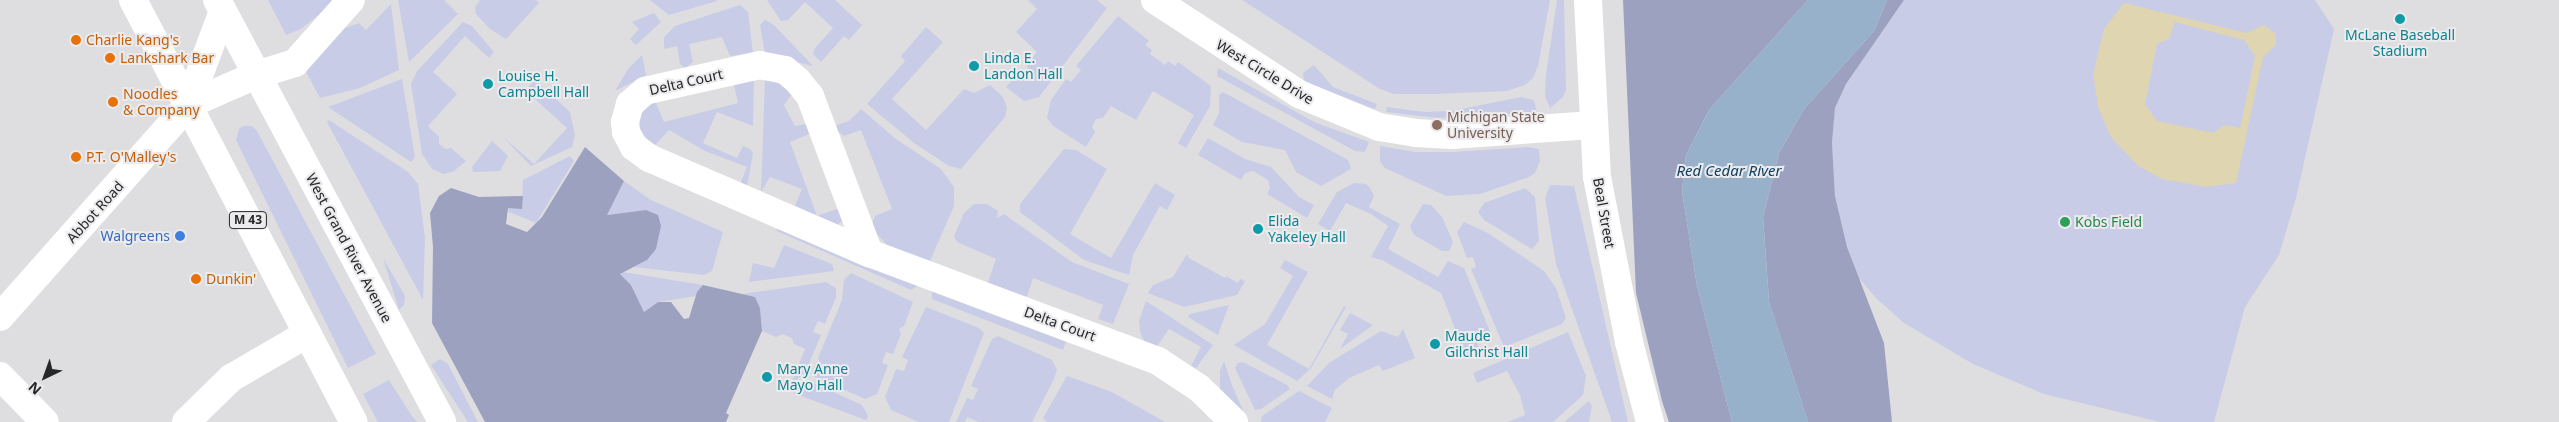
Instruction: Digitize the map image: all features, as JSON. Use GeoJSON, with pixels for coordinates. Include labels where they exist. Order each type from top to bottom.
{"type":"FeatureCollection","features":[{"type":"Feature","properties":{"kind":"street","name":"M 43"},"geometry":{"type":"LineString","coordinates":[[133,0],[354,422]]}},
{"type":"Feature","properties":{"kind":"street"},"geometry":{"type":"LineString","coordinates":[[188,106],[256,74],[295,62],[351,0]]}},
{"type":"Feature","properties":{"kind":"street","name":"West Circle Drive"},"geometry":{"type":"LineString","coordinates":[[1155,0],[1299,94],[1379,126],[1415,133],[1452,135],[1593,125]]}},
{"type":"Feature","properties":{"kind":"street","name":"Beal Street"},"geometry":{"type":"LineString","coordinates":[[1588,0],[1593,125],[1605,224],[1650,422]]}},
{"type":"Feature","properties":{"kind":"street"},"geometry":{"type":"LineString","coordinates":[[188,106],[223,4]]}},
{"type":"Feature","properties":{"kind":"street","name":"West Grand River Avenue"},"geometry":{"type":"LineString","coordinates":[[223,4],[256,74],[442,422]]}},
{"type":"Feature","properties":{"kind":"street","name":"Delta Court"},"geometry":{"type":"LineString","coordinates":[[869,253],[810,96],[798,81],[785,70],[760,65],[645,91],[630,104],[625,122],[626,132],[641,153],[754,206],[869,253],[1158,361],[1200,388],[1234,422]]}},
{"type":"Feature","properties":{"kind":"street","name":"Abbot Road"},"geometry":{"type":"LineString","coordinates":[[0,317],[188,106]]}},
{"type":"Feature","properties":{"kind":"street"},"geometry":{"type":"LineString","coordinates":[[186,422],[230,378],[307,334]]}},
{"type":"Feature","properties":{"kind":"street"},"geometry":{"type":"LineString","coordinates":[[0,376],[45,422]]}},
{"type":"Feature","properties":{"kind":"shaded area"},"geometry":{"type":"Polygon","coordinates":[[[268,0],[337,0],[301,29],[286,35],[268,0]]]}},
{"type":"Feature","properties":{"kind":"shaded area"},"geometry":{"type":"Polygon","coordinates":[[[398,0],[444,0],[458,14],[409,62],[398,0]]]}},
{"type":"Feature","properties":{"kind":"shaded area"},"geometry":{"type":"Polygon","coordinates":[[[480,0],[536,0],[539,3],[506,39],[490,29],[476,14],[475,7],[480,0]]]}},
{"type":"Feature","properties":{"kind":"shaded area"},"geometry":{"type":"Polygon","coordinates":[[[650,0],[716,0],[717,1],[669,15],[650,0]]]}},
{"type":"Feature","properties":{"kind":"shaded area"},"geometry":{"type":"Polygon","coordinates":[[[767,0],[835,0],[862,25],[849,40],[844,36],[821,62],[813,54],[815,48],[833,28],[805,2],[788,20],[781,21],[767,0]]]}},
{"type":"Feature","properties":{"kind":"shaded area"},"geometry":{"type":"Polygon","coordinates":[[[1028,0],[1097,0],[1107,8],[1039,97],[1024,101],[1006,87],[1016,76],[1022,77],[1028,71],[1027,64],[1037,52],[1016,32],[1037,9],[1028,0]]]}},
{"type":"Feature","properties":{"kind":"shaded area"},"geometry":{"type":"Polygon","coordinates":[[[1242,0],[1550,0],[1538,66],[1533,78],[1525,85],[1507,91],[1394,94],[1380,89],[1242,0]]]}},
{"type":"Feature","properties":{"kind":"shaded area"},"geometry":{"type":"Polygon","coordinates":[[[1557,0],[1564,0],[1566,90],[1563,97],[1550,108],[1545,96],[1546,75],[1557,0]]]}},
{"type":"Feature","properties":{"kind":"shaded area"},"geometry":{"type":"Polygon","coordinates":[[[1623,0],[1808,0],[1709,110],[1686,155],[1682,191],[1697,286],[1732,422],[1669,422],[1662,401],[1636,293],[1623,0]]]}},
{"type":"Feature","properties":{"kind":"shaded area"},"geometry":{"type":"Polygon","coordinates":[[[1887,0],[1904,0],[1846,84],[1835,108],[1832,143],[1835,196],[1847,247],[1884,343],[1892,422],[1808,422],[1769,302],[1763,217],[1779,153],[1804,109],[1874,31],[1887,0]]]}},
{"type":"Feature","properties":{"kind":"shaded area","name":"Kobs Field"},"geometry":{"type":"Polygon","coordinates":[[[1904,0],[2315,0],[2334,29],[2296,198],[2279,255],[2245,307],[2214,422],[2160,422],[2044,394],[1973,364],[1904,323],[1877,299],[1857,276],[1847,247],[1835,196],[1832,143],[1835,108],[1846,84],[1904,0]]]}},
{"type":"Feature","properties":{"kind":"shaded area"},"geometry":{"type":"Polygon","coordinates":[[[391,4],[399,70],[360,88],[320,98],[304,68],[340,30],[359,23],[366,30],[391,4]]]}},
{"type":"Feature","properties":{"kind":"shaded area"},"geometry":{"type":"Polygon","coordinates":[[[740,5],[748,12],[753,53],[730,56],[722,37],[689,44],[693,62],[685,68],[680,64],[677,46],[664,49],[664,37],[675,26],[740,5]]]}},
{"type":"Feature","properties":{"kind":"shaded area"},"geometry":{"type":"Polygon","coordinates":[[[654,13],[661,22],[636,45],[630,39],[639,29],[632,22],[654,13]]]}},
{"type":"Feature","properties":{"kind":"shaded area"},"geometry":{"type":"Polygon","coordinates":[[[1118,16],[1149,41],[1145,45],[1152,50],[1150,54],[1165,65],[1168,61],[1175,66],[1178,62],[1211,86],[1210,106],[1186,148],[1178,143],[1194,115],[1153,91],[1136,120],[1111,106],[1103,118],[1096,119],[1092,127],[1095,132],[1086,147],[1053,126],[1047,118],[1051,100],[1066,79],[1071,82],[1081,70],[1076,66],[1118,16]]]}},
{"type":"Feature","properties":{"kind":"shaded area"},"geometry":{"type":"Polygon","coordinates":[[[765,20],[774,25],[813,66],[765,54],[760,25],[765,20]]]}},
{"type":"Feature","properties":{"kind":"shaded area"},"geometry":{"type":"Polygon","coordinates":[[[463,22],[472,26],[494,52],[489,58],[465,36],[433,72],[457,94],[428,126],[439,137],[439,144],[446,149],[451,148],[466,161],[454,171],[444,174],[432,169],[422,154],[411,84],[417,71],[463,22]]]}},
{"type":"Feature","properties":{"kind":"shaded area"},"geometry":{"type":"Polygon","coordinates":[[[926,27],[943,42],[892,99],[926,130],[964,89],[974,93],[990,85],[1003,97],[1007,108],[1005,117],[961,169],[949,166],[914,143],[867,104],[905,61],[901,56],[926,27]]]}},
{"type":"Feature","properties":{"kind":"shaded area"},"geometry":{"type":"Polygon","coordinates":[[[642,55],[646,75],[615,91],[628,69],[642,55]]]}},
{"type":"Feature","properties":{"kind":"shaded area"},"geometry":{"type":"Polygon","coordinates":[[[1314,65],[1333,87],[1377,104],[1375,109],[1304,82],[1303,73],[1314,65]]]}},
{"type":"Feature","properties":{"kind":"shaded area"},"geometry":{"type":"Polygon","coordinates":[[[1218,68],[1314,122],[1369,142],[1365,152],[1355,151],[1217,76],[1218,68]]]}},
{"type":"Feature","properties":{"kind":"shaded area"},"geometry":{"type":"Polygon","coordinates":[[[765,77],[780,81],[792,94],[784,105],[795,126],[807,124],[811,129],[809,134],[790,142],[817,216],[837,209],[842,213],[842,221],[838,224],[831,225],[794,208],[802,189],[770,177],[761,192],[765,77]]]}},
{"type":"Feature","properties":{"kind":"shaded area"},"geometry":{"type":"Polygon","coordinates":[[[754,78],[753,126],[717,112],[703,143],[737,158],[743,146],[750,149],[753,153],[746,193],[740,184],[747,167],[705,151],[669,130],[654,146],[639,130],[641,111],[655,101],[664,122],[738,103],[734,85],[754,78]]]}},
{"type":"Feature","properties":{"kind":"shaded area"},"geometry":{"type":"Polygon","coordinates":[[[402,79],[415,157],[411,162],[328,107],[402,79]]]}},
{"type":"Feature","properties":{"kind":"shaded area"},"geometry":{"type":"Polygon","coordinates":[[[535,80],[570,112],[575,135],[572,147],[531,166],[502,136],[534,164],[567,128],[525,90],[535,80]]]}},
{"type":"Feature","properties":{"kind":"shaded area"},"geometry":{"type":"Polygon","coordinates":[[[1223,92],[1348,160],[1351,169],[1321,186],[1296,172],[1285,150],[1242,142],[1213,125],[1219,113],[1219,95],[1223,92]]]}},
{"type":"Feature","properties":{"kind":"shaded area"},"geometry":{"type":"Polygon","coordinates":[[[1521,97],[1534,100],[1537,112],[1438,118],[1386,112],[1387,107],[1425,112],[1451,111],[1521,97]]]}},
{"type":"Feature","properties":{"kind":"shaded area"},"geometry":{"type":"Polygon","coordinates":[[[861,109],[896,139],[941,169],[954,187],[954,206],[929,263],[887,245],[875,232],[872,224],[875,216],[892,209],[861,130],[844,136],[835,129],[837,125],[849,121],[861,109]]]}},
{"type":"Feature","properties":{"kind":"shaded area"},"geometry":{"type":"Polygon","coordinates":[[[329,120],[408,172],[418,184],[425,238],[423,300],[327,122],[329,120]]]}},
{"type":"Feature","properties":{"kind":"shaded area"},"geometry":{"type":"Polygon","coordinates":[[[243,126],[252,126],[257,131],[376,354],[348,368],[236,140],[239,129],[243,126]]]}},
{"type":"Feature","properties":{"kind":"shaded area"},"geometry":{"type":"Polygon","coordinates":[[[1208,138],[1245,159],[1271,167],[1299,197],[1314,205],[1307,218],[1267,194],[1270,188],[1268,180],[1253,171],[1245,173],[1241,180],[1198,155],[1208,138]]]}},
{"type":"Feature","properties":{"kind":"shaded area"},"geometry":{"type":"Polygon","coordinates":[[[492,141],[508,156],[500,171],[473,172],[472,167],[492,141]]]}},
{"type":"Feature","properties":{"kind":"shaded area"},"geometry":{"type":"Polygon","coordinates":[[[1380,146],[1415,152],[1452,152],[1528,147],[1539,149],[1540,161],[1535,173],[1529,177],[1480,194],[1446,196],[1385,168],[1380,162],[1380,146]]]}},
{"type":"Feature","properties":{"kind":"shaded area"},"geometry":{"type":"Polygon","coordinates":[[[585,147],[624,181],[607,215],[646,210],[658,215],[661,226],[656,249],[647,260],[620,274],[631,285],[644,312],[658,302],[671,302],[684,319],[689,318],[697,292],[703,285],[755,297],[760,308],[762,331],[726,413],[729,415],[726,422],[485,422],[432,323],[433,247],[430,213],[439,196],[451,188],[479,197],[523,196],[522,209],[508,208],[506,224],[527,232],[542,217],[585,147]]]}},
{"type":"Feature","properties":{"kind":"shaded area"},"geometry":{"type":"Polygon","coordinates":[[[1064,149],[1076,150],[1107,169],[1070,234],[1111,258],[1155,183],[1175,195],[1167,210],[1160,206],[1133,255],[1129,275],[1084,260],[1020,212],[1020,204],[1064,149]]]}},
{"type":"Feature","properties":{"kind":"shaded area"},"geometry":{"type":"Polygon","coordinates":[[[570,156],[574,161],[536,223],[507,211],[508,208],[522,208],[523,180],[570,156]]]}},
{"type":"Feature","properties":{"kind":"shaded area"},"geometry":{"type":"Polygon","coordinates":[[[624,181],[651,200],[723,232],[712,271],[704,275],[634,267],[647,260],[646,210],[606,215],[624,181]]]}},
{"type":"Feature","properties":{"kind":"shaded area"},"geometry":{"type":"Polygon","coordinates":[[[1354,183],[1366,184],[1370,188],[1374,196],[1369,207],[1400,224],[1388,249],[1438,277],[1448,261],[1464,268],[1491,334],[1476,340],[1481,354],[1467,359],[1441,293],[1382,260],[1371,257],[1388,226],[1371,214],[1346,203],[1330,231],[1318,224],[1337,192],[1354,183]]]}},
{"type":"Feature","properties":{"kind":"shaded area"},"geometry":{"type":"Polygon","coordinates":[[[1550,185],[1574,186],[1628,422],[1612,422],[1556,264],[1545,198],[1550,185]]]}},
{"type":"Feature","properties":{"kind":"shaded area"},"geometry":{"type":"Polygon","coordinates":[[[1525,188],[1535,197],[1539,241],[1532,249],[1484,220],[1478,212],[1484,203],[1525,188]]]}},
{"type":"Feature","properties":{"kind":"shaded area"},"geometry":{"type":"Polygon","coordinates":[[[974,204],[987,204],[998,211],[997,218],[1004,214],[1072,262],[1129,284],[1113,324],[1098,319],[1103,305],[1033,278],[1027,296],[1021,300],[987,285],[996,259],[957,242],[954,236],[964,213],[974,204]]]}},
{"type":"Feature","properties":{"kind":"shaded area"},"geometry":{"type":"Polygon","coordinates":[[[1423,204],[1431,205],[1442,217],[1453,242],[1449,251],[1442,251],[1414,235],[1410,226],[1423,204]]]}},
{"type":"Feature","properties":{"kind":"shaded area"},"geometry":{"type":"Polygon","coordinates":[[[1464,222],[1488,233],[1544,271],[1556,288],[1566,318],[1562,324],[1504,347],[1471,269],[1476,267],[1473,257],[1467,258],[1457,232],[1464,222]]]}},
{"type":"Feature","properties":{"kind":"shaded area"},"geometry":{"type":"Polygon","coordinates":[[[776,226],[919,285],[911,290],[777,231],[776,226]]]}},
{"type":"Feature","properties":{"kind":"shaded area"},"geometry":{"type":"Polygon","coordinates":[[[784,245],[832,264],[834,271],[749,282],[753,263],[774,268],[784,245]]]}},
{"type":"Feature","properties":{"kind":"shaded area"},"geometry":{"type":"Polygon","coordinates":[[[1187,254],[1189,258],[1225,278],[1226,276],[1238,283],[1240,279],[1245,281],[1237,295],[1184,307],[1148,293],[1153,285],[1173,277],[1187,254]]]}},
{"type":"Feature","properties":{"kind":"shaded area"},"geometry":{"type":"Polygon","coordinates":[[[383,258],[405,296],[404,305],[399,310],[383,258]]]}},
{"type":"Feature","properties":{"kind":"shaded area"},"geometry":{"type":"Polygon","coordinates":[[[1285,260],[1308,272],[1267,345],[1309,369],[1344,306],[1346,307],[1311,368],[1297,381],[1234,345],[1265,324],[1293,276],[1280,268],[1285,260]]]}},
{"type":"Feature","properties":{"kind":"shaded area"},"geometry":{"type":"Polygon","coordinates":[[[623,272],[703,285],[696,296],[658,302],[644,312],[631,285],[620,274],[623,272]]]}},
{"type":"Feature","properties":{"kind":"shaded area"},"geometry":{"type":"Polygon","coordinates":[[[851,273],[913,302],[904,326],[899,329],[901,334],[893,354],[886,352],[882,363],[888,365],[877,394],[865,399],[811,375],[842,300],[844,280],[851,273]]]}},
{"type":"Feature","properties":{"kind":"shaded area"},"geometry":{"type":"Polygon","coordinates":[[[826,282],[836,288],[836,297],[825,324],[818,321],[813,332],[821,335],[805,373],[791,384],[805,349],[794,344],[792,338],[783,334],[776,337],[762,331],[760,308],[755,297],[742,294],[826,282]]]}},
{"type":"Feature","properties":{"kind":"shaded area"},"geometry":{"type":"Polygon","coordinates":[[[932,289],[1067,339],[1063,350],[932,299],[932,289]]]}},
{"type":"Feature","properties":{"kind":"shaded area"},"geometry":{"type":"Polygon","coordinates":[[[1146,301],[1213,345],[1196,368],[1191,366],[1201,347],[1169,329],[1156,348],[1146,345],[1140,332],[1139,321],[1146,301]]]}},
{"type":"Feature","properties":{"kind":"shaded area"},"geometry":{"type":"Polygon","coordinates":[[[1229,305],[1218,335],[1188,317],[1190,314],[1229,305]]]}},
{"type":"Feature","properties":{"kind":"shaded area"},"geometry":{"type":"Polygon","coordinates":[[[926,307],[979,328],[984,333],[949,422],[919,422],[891,410],[885,397],[896,369],[904,371],[908,360],[902,357],[926,307]]]}},
{"type":"Feature","properties":{"kind":"shaded area"},"geometry":{"type":"Polygon","coordinates":[[[1350,313],[1373,325],[1340,349],[1348,334],[1340,330],[1350,313]]]}},
{"type":"Feature","properties":{"kind":"shaded area"},"geometry":{"type":"Polygon","coordinates":[[[1403,329],[1415,358],[1383,371],[1379,365],[1349,378],[1335,390],[1332,399],[1307,386],[1329,363],[1381,331],[1398,337],[1403,329]]]}},
{"type":"Feature","properties":{"kind":"shaded area"},"geometry":{"type":"Polygon","coordinates":[[[1568,332],[1586,376],[1583,395],[1553,422],[1508,422],[1525,415],[1520,395],[1507,371],[1477,383],[1473,373],[1568,332]]]}},
{"type":"Feature","properties":{"kind":"shaded area"},"geometry":{"type":"Polygon","coordinates":[[[998,336],[1052,360],[1057,370],[1054,379],[1032,422],[979,422],[967,417],[965,422],[956,422],[967,398],[973,400],[978,389],[971,386],[992,339],[998,336]]]}},
{"type":"Feature","properties":{"kind":"shaded area"},"geometry":{"type":"Polygon","coordinates":[[[440,359],[448,364],[478,422],[468,422],[431,365],[440,359]]]}},
{"type":"Feature","properties":{"kind":"shaded area"},"geometry":{"type":"Polygon","coordinates":[[[1224,361],[1245,415],[1220,389],[1220,371],[1224,361]]]}},
{"type":"Feature","properties":{"kind":"shaded area"},"geometry":{"type":"Polygon","coordinates":[[[1243,362],[1287,385],[1290,389],[1261,409],[1255,410],[1235,368],[1238,363],[1243,362]]]}},
{"type":"Feature","properties":{"kind":"shaded area"},"geometry":{"type":"Polygon","coordinates":[[[1067,376],[1112,392],[1165,422],[1047,422],[1043,418],[1067,376]]]}},
{"type":"Feature","properties":{"kind":"shaded area"},"geometry":{"type":"Polygon","coordinates":[[[389,380],[417,422],[378,422],[363,394],[389,380]]]}},
{"type":"Feature","properties":{"kind":"shaded area"},"geometry":{"type":"Polygon","coordinates":[[[811,382],[862,405],[868,416],[866,420],[793,393],[811,382]]]}},
{"type":"Feature","properties":{"kind":"shaded area"},"geometry":{"type":"Polygon","coordinates":[[[1299,391],[1332,408],[1325,422],[1261,422],[1262,416],[1299,391]]]}},
{"type":"Feature","properties":{"kind":"shaded area"},"geometry":{"type":"Polygon","coordinates":[[[1589,401],[1592,406],[1589,422],[1564,422],[1589,401]]]}},
{"type":"Feature","properties":{"kind":"sand"},"geometry":{"type":"Polygon","coordinates":[[[2124,3],[2246,33],[2264,25],[2276,34],[2276,45],[2263,57],[2236,183],[2206,187],[2162,179],[2138,166],[2111,137],[2098,107],[2093,74],[2104,29],[2124,3]],[[2175,22],[2169,39],[2157,44],[2145,104],[2157,121],[2213,133],[2225,125],[2240,128],[2255,56],[2244,40],[2175,22]]]}},
{"type":"Feature","properties":{"kind":"water","name":"Red Cedar River"},"geometry":{"type":"Polygon","coordinates":[[[1808,0],[1887,0],[1874,31],[1804,109],[1779,153],[1763,217],[1769,302],[1808,422],[1732,422],[1697,286],[1682,191],[1686,155],[1709,110],[1808,0]]]}},
{"type":"Feature","properties":{"kind":"place","name":"McLane Baseball Stadium"},"geometry":{"type":"Point","coordinates":[2400,19]}},
{"type":"Feature","properties":{"kind":"place","name":"Charlie Kang's"},"geometry":{"type":"Point","coordinates":[76,40]}},
{"type":"Feature","properties":{"kind":"place","name":"Lankshark Bar"},"geometry":{"type":"Point","coordinates":[110,58]}},
{"type":"Feature","properties":{"kind":"place","name":"Linda E. Landon Hall"},"geometry":{"type":"Point","coordinates":[974,66]}},
{"type":"Feature","properties":{"kind":"place","name":"Louise H. Campbell Hall"},"geometry":{"type":"Point","coordinates":[488,84]}},
{"type":"Feature","properties":{"kind":"place","name":"Noodles & Company"},"geometry":{"type":"Point","coordinates":[113,102]}},
{"type":"Feature","properties":{"kind":"place","name":"Michigan State University"},"geometry":{"type":"Point","coordinates":[1437,125]}},
{"type":"Feature","properties":{"kind":"place","name":"P.T. O'Malley's"},"geometry":{"type":"Point","coordinates":[76,157]}},
{"type":"Feature","properties":{"kind":"place","name":"Kobs Field"},"geometry":{"type":"Point","coordinates":[2065,222]}},
{"type":"Feature","properties":{"kind":"place","name":"Elida Yakeley Hall"},"geometry":{"type":"Point","coordinates":[1258,229]}},
{"type":"Feature","properties":{"kind":"place","name":"Walgreens"},"geometry":{"type":"Point","coordinates":[180,236]}},
{"type":"Feature","properties":{"kind":"place","name":"Dunkin'"},"geometry":{"type":"Point","coordinates":[196,279]}},
{"type":"Feature","properties":{"kind":"place","name":"Maude Gilchrist Hall"},"geometry":{"type":"Point","coordinates":[1435,344]}},
{"type":"Feature","properties":{"kind":"place","name":"Mary Anne Mayo Hall"},"geometry":{"type":"Point","coordinates":[767,377]}}]}
